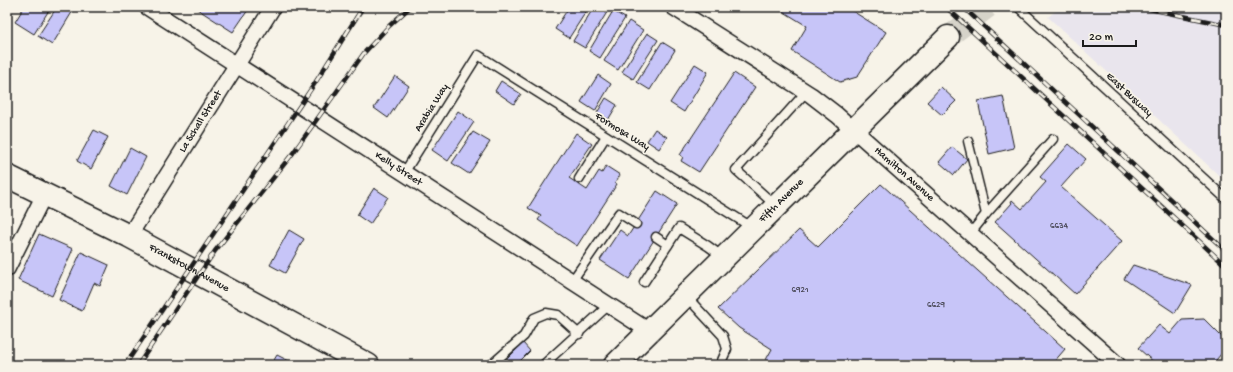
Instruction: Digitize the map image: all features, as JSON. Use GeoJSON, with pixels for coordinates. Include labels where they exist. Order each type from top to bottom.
{"type":"FeatureCollection","features":[{"type":"Feature","properties":{"kind":"main road","name":"Fifth Avenue"},"geometry":{"type":"LineString","coordinates":[[615,365],[948,37]]}},
{"type":"Feature","properties":{"kind":"main road","name":"Frankstown Avenue"},"geometry":{"type":"LineString","coordinates":[[7,176],[129,236],[368,365]]}},
{"type":"Feature","properties":{"kind":"street","name":"Kelly Street"},"geometry":{"type":"LineString","coordinates":[[147,7],[649,331]]}},
{"type":"Feature","properties":{"kind":"street","name":"La Schall Street"},"geometry":{"type":"LineString","coordinates":[[129,236],[273,7]]}},
{"type":"Feature","properties":{"kind":"street","name":"Hamilton Avenue"},"geometry":{"type":"LineString","coordinates":[[673,7],[825,105],[1118,365]]}},
{"type":"Feature","properties":{"kind":"street"},"geometry":{"type":"LineString","coordinates":[[7,269],[44,195]]}},
{"type":"Feature","properties":{"kind":"lane","name":"East Busway"},"geometry":{"type":"LineString","coordinates":[[1018,7],[1226,199]]}},
{"type":"Feature","properties":{"kind":"lane","name":"Formosa Way"},"geometry":{"type":"LineString","coordinates":[[478,55],[753,228]]}},
{"type":"Feature","properties":{"kind":"lane","name":"Arabia Way"},"geometry":{"type":"LineString","coordinates":[[404,173],[478,55]]}},
{"type":"Feature","properties":{"kind":"lane"},"geometry":{"type":"LineString","coordinates":[[776,206],[736,170],[806,92]]}},
{"type":"Feature","properties":{"kind":"lane"},"geometry":{"type":"LineString","coordinates":[[579,179],[606,136]]}},
{"type":"Feature","properties":{"kind":"lane"},"geometry":{"type":"LineString","coordinates":[[970,234],[1053,139]]}},
{"type":"Feature","properties":{"kind":"lane"},"geometry":{"type":"LineString","coordinates":[[968,141],[986,214]]}},
{"type":"Feature","properties":{"kind":"lane"},"geometry":{"type":"LineString","coordinates":[[572,281],[619,213],[636,224]]}},
{"type":"Feature","properties":{"kind":"lane"},"geometry":{"type":"LineString","coordinates":[[644,282],[679,228],[724,258]]}},
{"type":"Feature","properties":{"kind":"lane"},"geometry":{"type":"LineString","coordinates":[[656,237],[668,245]]}},
{"type":"Feature","properties":{"kind":"lane"},"geometry":{"type":"LineString","coordinates":[[686,295],[723,336],[727,349],[720,365]]}},
{"type":"Feature","properties":{"kind":"lane"},"geometry":{"type":"LineString","coordinates":[[543,365],[579,334],[609,305]]}},
{"type":"Feature","properties":{"kind":"lane"},"geometry":{"type":"LineString","coordinates":[[491,365],[524,336],[534,318],[546,313],[558,315],[579,334]]}},
{"type":"Feature","properties":{"kind":"shaded area"},"geometry":{"type":"Polygon","coordinates":[[[1061,7],[1226,7],[1226,182],[1048,17],[1061,7]]]}},
{"type":"Feature","properties":{"kind":"building"},"geometry":{"type":"Polygon","coordinates":[[[24,7],[51,7],[34,34],[15,22],[24,7]]]}},
{"type":"Feature","properties":{"kind":"building"},"geometry":{"type":"Polygon","coordinates":[[[57,7],[71,7],[74,9],[52,45],[38,36],[57,7]]]}},
{"type":"Feature","properties":{"kind":"building"},"geometry":{"type":"Polygon","coordinates":[[[194,7],[250,7],[233,32],[194,7]]]}},
{"type":"Feature","properties":{"kind":"building"},"geometry":{"type":"Polygon","coordinates":[[[569,7],[589,7],[569,38],[555,29],[569,7]]]}},
{"type":"Feature","properties":{"kind":"building"},"geometry":{"type":"Polygon","coordinates":[[[594,7],[607,7],[609,9],[585,48],[573,41],[594,7]]]}},
{"type":"Feature","properties":{"kind":"building"},"geometry":{"type":"Polygon","coordinates":[[[776,7],[846,7],[886,32],[857,77],[840,82],[792,51],[807,26],[776,7]]]}},
{"type":"Feature","properties":{"kind":"building"},"geometry":{"type":"Polygon","coordinates":[[[613,11],[625,18],[600,58],[589,51],[613,11]]]}},
{"type":"Feature","properties":{"kind":"building"},"geometry":{"type":"Polygon","coordinates":[[[629,21],[643,30],[618,70],[604,61],[629,21]]]}},
{"type":"Feature","properties":{"kind":"building"},"geometry":{"type":"Polygon","coordinates":[[[647,33],[658,40],[633,79],[622,72],[647,33]]]}},
{"type":"Feature","properties":{"kind":"building"},"geometry":{"type":"Polygon","coordinates":[[[662,42],[675,50],[650,90],[637,82],[662,42]]]}},
{"type":"Feature","properties":{"kind":"building"},"geometry":{"type":"Polygon","coordinates":[[[695,64],[708,72],[684,112],[670,103],[695,64]]]}},
{"type":"Feature","properties":{"kind":"building"},"geometry":{"type":"Polygon","coordinates":[[[734,73],[755,87],[699,172],[681,161],[683,157],[680,155],[734,73]]]}},
{"type":"Feature","properties":{"kind":"building"},"geometry":{"type":"Polygon","coordinates":[[[598,75],[611,84],[595,111],[581,102],[598,75]]]}},
{"type":"Feature","properties":{"kind":"building"},"geometry":{"type":"Polygon","coordinates":[[[395,76],[409,86],[388,118],[374,108],[395,76]]]}},
{"type":"Feature","properties":{"kind":"building"},"geometry":{"type":"Polygon","coordinates":[[[501,81],[521,94],[514,104],[495,91],[501,81]]]}},
{"type":"Feature","properties":{"kind":"building"},"geometry":{"type":"Polygon","coordinates":[[[941,87],[956,101],[942,115],[927,102],[941,87]]]}},
{"type":"Feature","properties":{"kind":"building"},"geometry":{"type":"Polygon","coordinates":[[[1003,96],[1014,148],[989,154],[978,101],[1003,96]]]}},
{"type":"Feature","properties":{"kind":"building"},"geometry":{"type":"Polygon","coordinates":[[[606,98],[617,105],[608,120],[597,113],[606,98]]]}},
{"type":"Feature","properties":{"kind":"building"},"geometry":{"type":"Polygon","coordinates":[[[458,111],[474,122],[448,161],[432,150],[458,111]]]}},
{"type":"Feature","properties":{"kind":"building"},"geometry":{"type":"Polygon","coordinates":[[[655,129],[667,137],[659,149],[647,141],[655,129]]]}},
{"type":"Feature","properties":{"kind":"building"},"geometry":{"type":"Polygon","coordinates":[[[94,130],[108,137],[91,169],[77,161],[94,130]]]}},
{"type":"Feature","properties":{"kind":"building"},"geometry":{"type":"Polygon","coordinates":[[[473,132],[490,142],[469,174],[452,163],[473,132]]]}},
{"type":"Feature","properties":{"kind":"building"},"geometry":{"type":"Polygon","coordinates":[[[576,133],[592,144],[569,178],[587,190],[599,171],[602,173],[606,166],[620,175],[615,183],[617,184],[577,246],[538,220],[541,216],[528,208],[576,133]]]}},
{"type":"Feature","properties":{"kind":"building"},"geometry":{"type":"Polygon","coordinates":[[[1069,144],[1086,159],[1061,187],[1122,241],[1075,294],[995,222],[1012,203],[1012,200],[1022,209],[1046,182],[1040,177],[1069,144]]]}},
{"type":"Feature","properties":{"kind":"building"},"geometry":{"type":"Polygon","coordinates":[[[952,147],[967,159],[954,175],[939,162],[952,147]]]}},
{"type":"Feature","properties":{"kind":"building"},"geometry":{"type":"Polygon","coordinates":[[[130,148],[146,157],[127,195],[111,186],[130,148]]]}},
{"type":"Feature","properties":{"kind":"building"},"geometry":{"type":"Polygon","coordinates":[[[881,184],[1065,349],[1053,363],[1055,365],[763,365],[772,349],[739,328],[718,309],[799,230],[818,247],[881,184]]]}},
{"type":"Feature","properties":{"kind":"building"},"geometry":{"type":"Polygon","coordinates":[[[374,188],[388,197],[370,224],[357,215],[374,188]]]}},
{"type":"Feature","properties":{"kind":"building"},"geometry":{"type":"Polygon","coordinates":[[[657,191],[677,204],[629,279],[600,260],[620,230],[628,236],[657,191]]]}},
{"type":"Feature","properties":{"kind":"building"},"geometry":{"type":"Polygon","coordinates":[[[289,230],[304,239],[285,273],[270,265],[289,230]]]}},
{"type":"Feature","properties":{"kind":"building"},"geometry":{"type":"Polygon","coordinates":[[[39,234],[73,249],[52,296],[18,280],[39,234]]]}},
{"type":"Feature","properties":{"kind":"building"},"geometry":{"type":"Polygon","coordinates":[[[81,252],[109,265],[100,286],[94,283],[82,311],[59,300],[81,252]]]}},
{"type":"Feature","properties":{"kind":"building"},"geometry":{"type":"Polygon","coordinates":[[[1133,265],[1192,285],[1175,313],[1124,279],[1133,265]]]}},
{"type":"Feature","properties":{"kind":"building"},"geometry":{"type":"Polygon","coordinates":[[[1204,319],[1226,341],[1226,348],[1212,365],[1206,365],[1202,362],[1200,365],[1157,365],[1138,348],[1159,325],[1170,334],[1182,320],[1204,319]]]}},
{"type":"Feature","properties":{"kind":"building"},"geometry":{"type":"Polygon","coordinates":[[[523,343],[530,351],[516,365],[501,365],[523,343]]]}},
{"type":"Feature","properties":{"kind":"building"},"geometry":{"type":"Polygon","coordinates":[[[277,355],[289,361],[287,365],[271,365],[277,355]]]}},
{"type":"Feature","properties":{"kind":"tunnel"},"geometry":{"type":"LineString","coordinates":[[948,37],[988,7]]}},
{"type":"Feature","properties":{"kind":"railway"},"geometry":{"type":"LineString","coordinates":[[125,365],[315,83],[363,7]]}},
{"type":"Feature","properties":{"kind":"railway"},"geometry":{"type":"LineString","coordinates":[[138,365],[215,251],[293,153],[364,53],[388,27],[410,7]]}},
{"type":"Feature","properties":{"kind":"railway"},"geometry":{"type":"LineString","coordinates":[[946,7],[1226,266]]}},
{"type":"Feature","properties":{"kind":"railway"},"geometry":{"type":"LineString","coordinates":[[963,7],[1226,251]]}},
{"type":"Feature","properties":{"kind":"railway"},"geometry":{"type":"LineString","coordinates":[[1140,7],[1226,25]]}}]}
